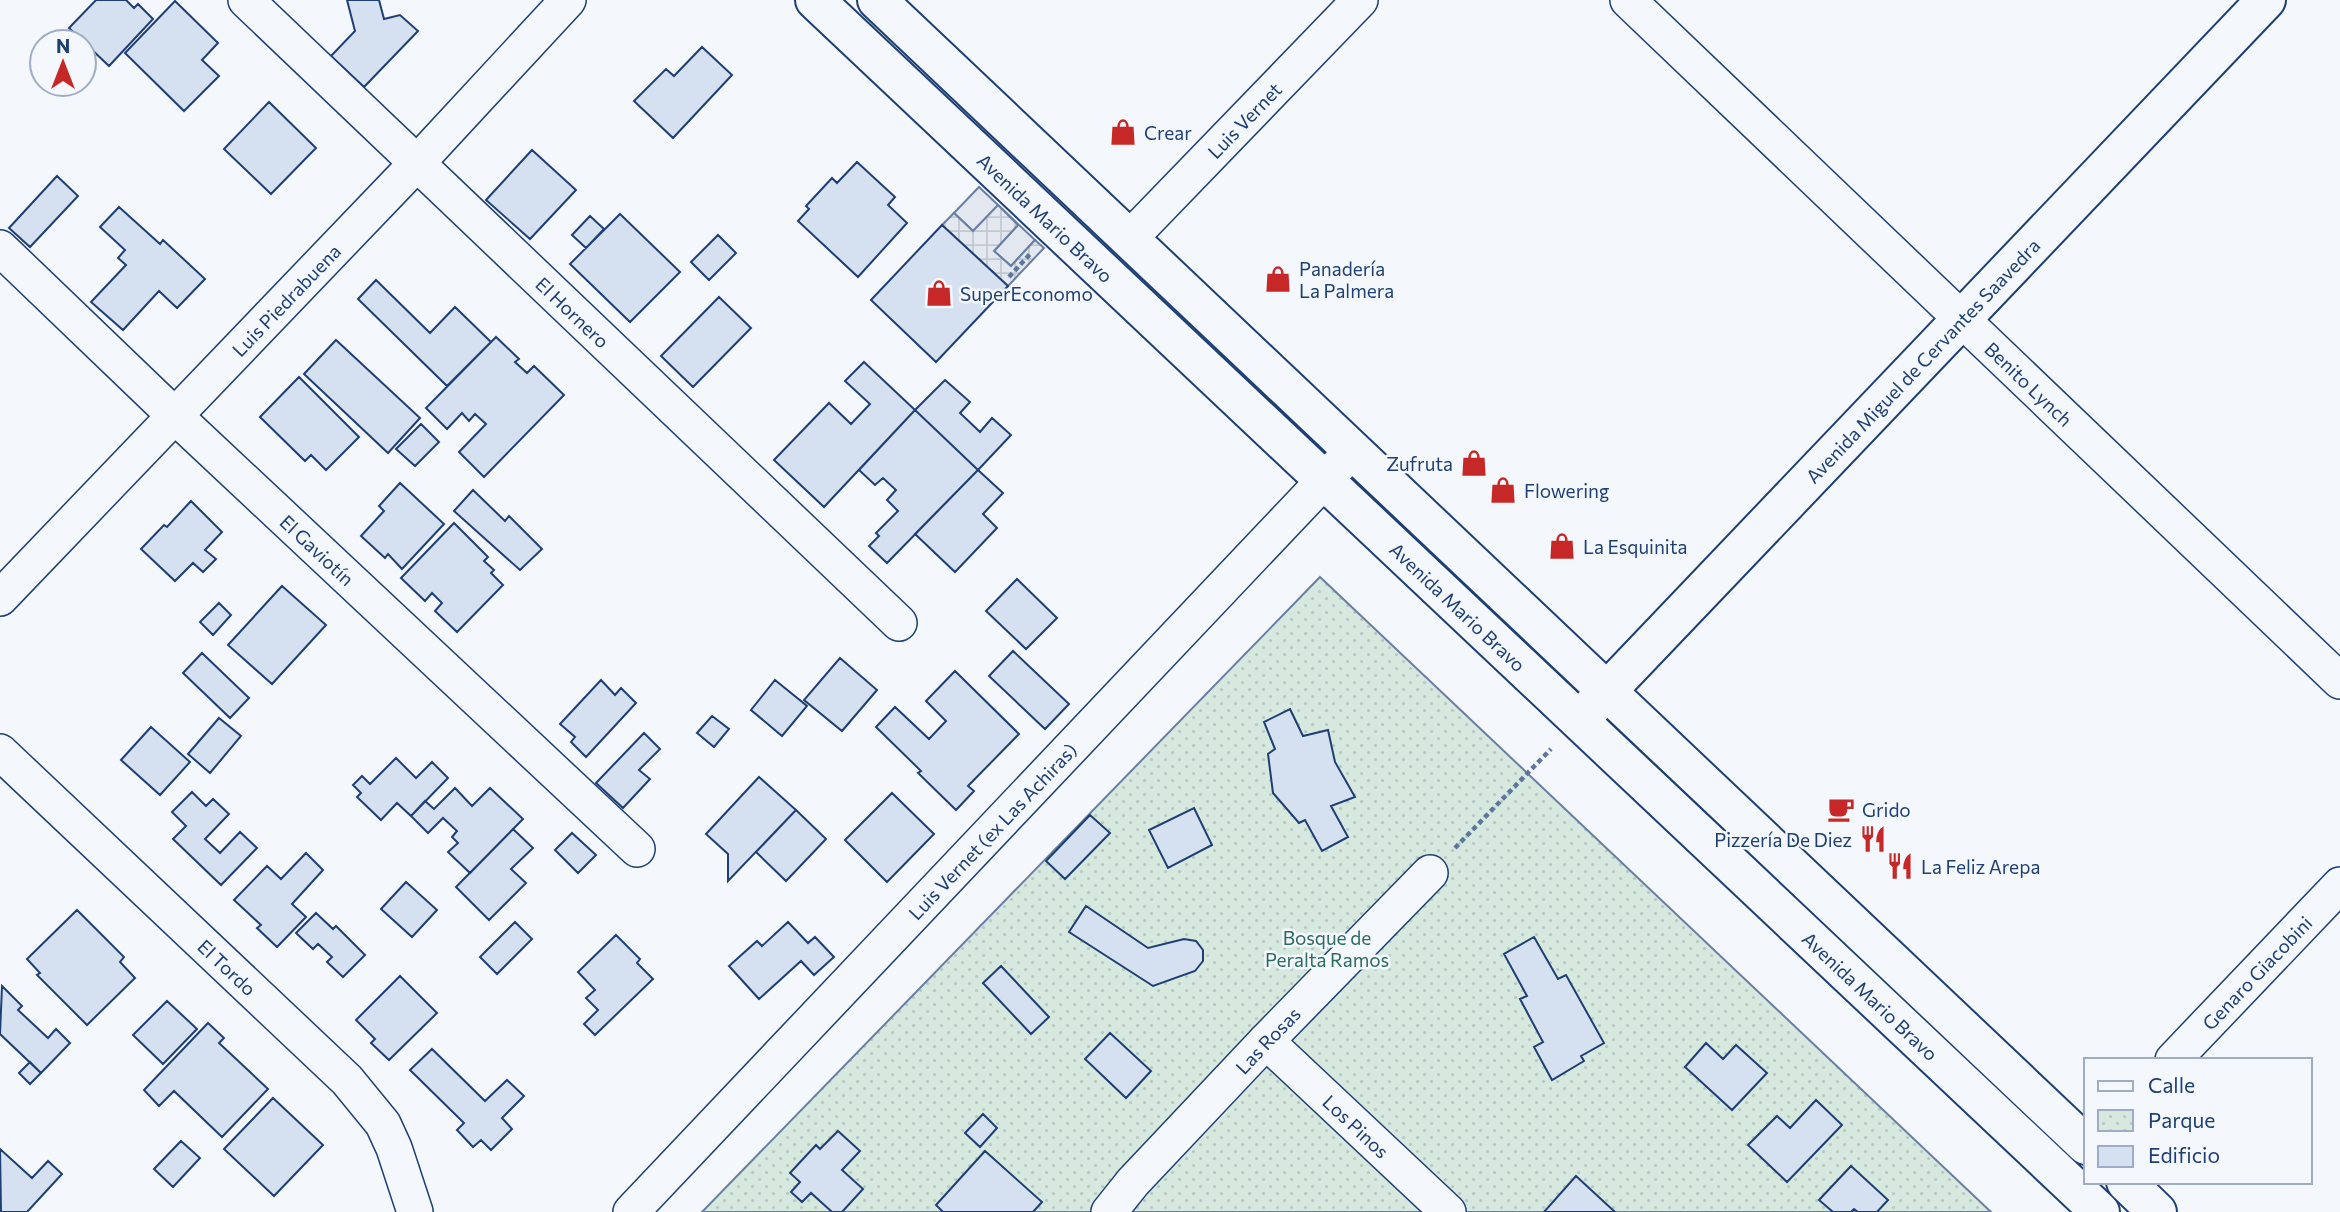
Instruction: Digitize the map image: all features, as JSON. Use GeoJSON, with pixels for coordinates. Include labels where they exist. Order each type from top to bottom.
{"type":"FeatureCollection","features":[{"type":"Feature","properties":{"kind":"main road","name":"Avenida Mario Bravo"},"geometry":{"type":"LineString","coordinates":[[815,0],[2100,1212]]}},
{"type":"Feature","properties":{"kind":"main road","name":"Avenida Mario Bravo"},"geometry":{"type":"LineString","coordinates":[[877,0],[2084,1143]]}},
{"type":"Feature","properties":{"kind":"main road","name":"Avenida Miguel de Cervantes Saavedra"},"geometry":{"type":"LineString","coordinates":[[1579,720],[2266,0]]}},
{"type":"Feature","properties":{"kind":"main road"},"geometry":{"type":"LineString","coordinates":[[2128,1184],[2157,1212]]}},
{"type":"Feature","properties":{"kind":"street","name":"El Hornero"},"geometry":{"type":"LineString","coordinates":[[246,0],[899,623]]}},
{"type":"Feature","properties":{"kind":"street","name":"Luis Piedrabuena"},"geometry":{"type":"LineString","coordinates":[[0,598],[417,163],[568,0]]}},
{"type":"Feature","properties":{"kind":"street","name":"Luis Vernet"},"geometry":{"type":"LineString","coordinates":[[1130,238],[1360,0]]}},
{"type":"Feature","properties":{"kind":"street","name":"Benito Lynch"},"geometry":{"type":"LineString","coordinates":[[1628,0],[2340,681]]}},
{"type":"Feature","properties":{"kind":"street","name":"El Gaviotín"},"geometry":{"type":"LineString","coordinates":[[0,248],[175,416],[637,849]]}},
{"type":"Feature","properties":{"kind":"street","name":"Luis Vernet (ex Las Achiras)"},"geometry":{"type":"LineString","coordinates":[[631,1212],[1353,450]]}},
{"type":"Feature","properties":{"kind":"street","name":"El Tordo"},"geometry":{"type":"LineString","coordinates":[[0,752],[347,1080],[383,1124],[394,1148],[415,1212]]}},
{"type":"Feature","properties":{"kind":"street","name":"Las Rosas"},"geometry":{"type":"LineString","coordinates":[[1109,1212],[1133,1182],[1266,1041],[1430,873]]}},
{"type":"Feature","properties":{"kind":"street","name":"Genaro Giacobini"},"geometry":{"type":"LineString","coordinates":[[2175,1058],[2340,885]]}},
{"type":"Feature","properties":{"kind":"street","name":"Los Pinos"},"geometry":{"type":"LineString","coordinates":[[1266,1041],[1448,1212]]}},
{"type":"Feature","properties":{"kind":"path"},"geometry":{"type":"LineString","coordinates":[[1430,873],[1579,720]]}},
{"type":"Feature","properties":{"kind":"green space","name":"Bosque de Peralta Ramos"},"geometry":{"type":"Polygon","coordinates":[[[1320,577],[1991,1212],[702,1212],[1320,577]]]}},
{"type":"Feature","properties":{"kind":"shaded area"},"geometry":{"type":"Polygon","coordinates":[[[979,187],[1035,240],[1011,266],[994,251],[1018,225],[998,206],[973,231],[954,213],[979,187]]]}},
{"type":"Feature","properties":{"kind":"shaded area"},"geometry":{"type":"Polygon","coordinates":[[[998,205],[1018,225],[994,251],[1011,266],[1035,240],[1044,248],[1008,286],[942,225],[954,213],[973,231],[998,205]]]}},
{"type":"Feature","properties":{"kind":"building"},"geometry":{"type":"Polygon","coordinates":[[[96,0],[126,0],[134,8],[138,4],[153,19],[109,66],[98,56],[98,28],[69,28],[96,0]]]}},
{"type":"Feature","properties":{"kind":"building"},"geometry":{"type":"Polygon","coordinates":[[[347,0],[379,0],[384,19],[400,15],[418,31],[364,87],[331,56],[355,31],[347,0]]]}},
{"type":"Feature","properties":{"kind":"building"},"geometry":{"type":"Polygon","coordinates":[[[175,1],[218,43],[202,60],[219,76],[184,111],[125,53],[175,1]]]}},
{"type":"Feature","properties":{"kind":"building"},"geometry":{"type":"Polygon","coordinates":[[[702,47],[732,75],[673,138],[634,101],[666,69],[674,76],[702,47]]]}},
{"type":"Feature","properties":{"kind":"building"},"geometry":{"type":"Polygon","coordinates":[[[269,102],[316,148],[271,194],[224,149],[269,102]]]}},
{"type":"Feature","properties":{"kind":"building"},"geometry":{"type":"Polygon","coordinates":[[[532,150],[576,190],[530,239],[486,200],[532,150]]]}},
{"type":"Feature","properties":{"kind":"building"},"geometry":{"type":"Polygon","coordinates":[[[857,162],[895,197],[888,205],[907,223],[858,277],[798,221],[809,209],[806,206],[832,178],[837,183],[857,162]]]}},
{"type":"Feature","properties":{"kind":"building"},"geometry":{"type":"Polygon","coordinates":[[[57,176],[78,196],[30,247],[9,228],[57,176]]]}},
{"type":"Feature","properties":{"kind":"building"},"geometry":{"type":"Polygon","coordinates":[[[119,207],[160,244],[163,240],[205,279],[177,308],[159,291],[123,330],[91,302],[126,265],[118,258],[125,250],[100,227],[119,207]]]}},
{"type":"Feature","properties":{"kind":"building"},"geometry":{"type":"Polygon","coordinates":[[[620,214],[680,272],[630,322],[570,264],[620,214]]]}},
{"type":"Feature","properties":{"kind":"building"},"geometry":{"type":"Polygon","coordinates":[[[590,216],[604,229],[586,248],[572,235],[590,216]]]}},
{"type":"Feature","properties":{"kind":"building","name":"SuperEconomo"},"geometry":{"type":"Polygon","coordinates":[[[942,225],[1008,286],[936,362],[871,300],[942,225]]]}},
{"type":"Feature","properties":{"kind":"building"},"geometry":{"type":"Polygon","coordinates":[[[718,235],[736,253],[709,280],[691,262],[718,235]]]}},
{"type":"Feature","properties":{"kind":"building"},"geometry":{"type":"Polygon","coordinates":[[[376,280],[430,333],[455,307],[491,342],[447,386],[358,299],[376,280]]]}},
{"type":"Feature","properties":{"kind":"building"},"geometry":{"type":"Polygon","coordinates":[[[719,297],[751,328],[693,387],[661,356],[719,297]]]}},
{"type":"Feature","properties":{"kind":"building"},"geometry":{"type":"Polygon","coordinates":[[[496,337],[519,359],[515,362],[527,373],[534,366],[564,395],[484,477],[459,452],[486,424],[475,414],[469,421],[462,413],[447,429],[426,408],[496,337]]]}},
{"type":"Feature","properties":{"kind":"building"},"geometry":{"type":"Polygon","coordinates":[[[336,340],[420,418],[388,453],[304,374],[336,340]]]}},
{"type":"Feature","properties":{"kind":"building"},"geometry":{"type":"Polygon","coordinates":[[[864,362],[915,410],[824,507],[774,460],[829,403],[851,424],[870,404],[845,381],[864,362]]]}},
{"type":"Feature","properties":{"kind":"building"},"geometry":{"type":"Polygon","coordinates":[[[299,377],[359,437],[326,470],[311,455],[305,461],[260,417],[299,377]]]}},
{"type":"Feature","properties":{"kind":"building"},"geometry":{"type":"Polygon","coordinates":[[[945,380],[970,402],[960,413],[980,432],[992,418],[1011,435],[978,470],[915,410],[945,380]]]}},
{"type":"Feature","properties":{"kind":"building"},"geometry":{"type":"Polygon","coordinates":[[[915,410],[978,470],[887,563],[869,546],[879,536],[876,533],[898,511],[887,500],[896,490],[883,478],[875,485],[859,470],[915,410]]]}},
{"type":"Feature","properties":{"kind":"building"},"geometry":{"type":"Polygon","coordinates":[[[421,424],[439,442],[415,466],[396,449],[421,424]]]}},
{"type":"Feature","properties":{"kind":"building"},"geometry":{"type":"Polygon","coordinates":[[[978,470],[1003,493],[983,514],[997,528],[955,572],[915,534],[978,470]]]}},
{"type":"Feature","properties":{"kind":"building"},"geometry":{"type":"Polygon","coordinates":[[[400,483],[444,524],[402,569],[388,554],[385,558],[361,536],[384,511],[379,506],[400,483]]]}},
{"type":"Feature","properties":{"kind":"building"},"geometry":{"type":"Polygon","coordinates":[[[473,490],[505,521],[509,516],[542,549],[520,570],[454,511],[473,490]]]}},
{"type":"Feature","properties":{"kind":"building"},"geometry":{"type":"Polygon","coordinates":[[[191,501],[222,532],[205,550],[216,559],[203,572],[193,563],[175,581],[141,549],[164,525],[167,527],[191,501]]]}},
{"type":"Feature","properties":{"kind":"building"},"geometry":{"type":"Polygon","coordinates":[[[454,523],[488,557],[484,561],[494,570],[491,573],[503,585],[457,632],[435,611],[442,603],[432,593],[425,601],[401,578],[454,523]]]}},
{"type":"Feature","properties":{"kind":"building"},"geometry":{"type":"Polygon","coordinates":[[[1017,579],[1057,618],[1026,649],[986,611],[1017,579]]]}},
{"type":"Feature","properties":{"kind":"building"},"geometry":{"type":"Polygon","coordinates":[[[282,586],[326,625],[272,684],[228,645],[282,586]]]}},
{"type":"Feature","properties":{"kind":"building"},"geometry":{"type":"Polygon","coordinates":[[[219,603],[231,615],[213,635],[200,622],[219,603]]]}},
{"type":"Feature","properties":{"kind":"building"},"geometry":{"type":"Polygon","coordinates":[[[1013,651],[1069,704],[1045,729],[989,676],[1013,651]]]}},
{"type":"Feature","properties":{"kind":"building"},"geometry":{"type":"Polygon","coordinates":[[[202,653],[249,698],[230,718],[183,673],[202,653]]]}},
{"type":"Feature","properties":{"kind":"building"},"geometry":{"type":"Polygon","coordinates":[[[840,658],[877,690],[842,731],[804,700],[840,658]]]}},
{"type":"Feature","properties":{"kind":"building"},"geometry":{"type":"Polygon","coordinates":[[[955,671],[1019,734],[968,786],[974,791],[956,810],[876,727],[895,707],[929,739],[946,721],[926,701],[955,671]]]}},
{"type":"Feature","properties":{"kind":"building"},"geometry":{"type":"Polygon","coordinates":[[[601,680],[615,695],[621,688],[636,703],[586,757],[571,742],[575,737],[560,724],[601,680]]]}},
{"type":"Feature","properties":{"kind":"building"},"geometry":{"type":"Polygon","coordinates":[[[775,680],[807,706],[782,736],[751,710],[775,680]]]}},
{"type":"Feature","properties":{"kind":"building"},"geometry":{"type":"Polygon","coordinates":[[[1290,709],[1303,736],[1328,730],[1335,762],[1355,797],[1331,806],[1348,837],[1322,851],[1305,820],[1299,823],[1273,793],[1268,754],[1275,749],[1264,722],[1290,709]]]}},
{"type":"Feature","properties":{"kind":"building"},"geometry":{"type":"Polygon","coordinates":[[[712,716],[729,729],[714,747],[697,733],[712,716]]]}},
{"type":"Feature","properties":{"kind":"building"},"geometry":{"type":"Polygon","coordinates":[[[219,718],[241,736],[210,773],[188,754],[219,718]]]}},
{"type":"Feature","properties":{"kind":"building"},"geometry":{"type":"Polygon","coordinates":[[[151,727],[190,762],[160,795],[121,760],[151,727]]]}},
{"type":"Feature","properties":{"kind":"building"},"geometry":{"type":"Polygon","coordinates":[[[644,733],[660,749],[639,770],[650,779],[623,808],[596,783],[644,733]]]}},
{"type":"Feature","properties":{"kind":"building"},"geometry":{"type":"Polygon","coordinates":[[[396,758],[416,778],[432,762],[448,778],[411,816],[397,803],[381,820],[357,797],[361,793],[353,785],[362,776],[370,784],[396,758]]]}},
{"type":"Feature","properties":{"kind":"building"},"geometry":{"type":"Polygon","coordinates":[[[759,777],[796,810],[728,881],[728,854],[706,834],[759,777]]]}},
{"type":"Feature","properties":{"kind":"building"},"geometry":{"type":"Polygon","coordinates":[[[455,788],[472,806],[490,788],[523,819],[470,873],[448,852],[458,843],[452,837],[457,831],[443,818],[428,833],[411,816],[425,801],[434,809],[455,788]]]}},
{"type":"Feature","properties":{"kind":"building"},"geometry":{"type":"Polygon","coordinates":[[[192,792],[206,806],[213,799],[229,814],[205,839],[220,853],[240,832],[257,848],[221,885],[173,839],[186,826],[172,812],[192,792]]]}},
{"type":"Feature","properties":{"kind":"building"},"geometry":{"type":"Polygon","coordinates":[[[892,793],[934,834],[887,882],[845,840],[892,793]]]}},
{"type":"Feature","properties":{"kind":"building"},"geometry":{"type":"Polygon","coordinates":[[[1194,808],[1212,845],[1168,868],[1149,830],[1194,808]]]}},
{"type":"Feature","properties":{"kind":"building"},"geometry":{"type":"Polygon","coordinates":[[[796,810],[826,839],[786,881],[756,852],[796,810]]]}},
{"type":"Feature","properties":{"kind":"building"},"geometry":{"type":"Polygon","coordinates":[[[1090,815],[1110,833],[1065,879],[1046,861],[1090,815]]]}},
{"type":"Feature","properties":{"kind":"building"},"geometry":{"type":"Polygon","coordinates":[[[513,829],[533,848],[511,869],[526,883],[489,920],[456,887],[513,829]]]}},
{"type":"Feature","properties":{"kind":"building"},"geometry":{"type":"Polygon","coordinates":[[[572,833],[596,855],[578,873],[555,850],[572,833]]]}},
{"type":"Feature","properties":{"kind":"building"},"geometry":{"type":"Polygon","coordinates":[[[306,853],[323,870],[292,904],[306,917],[277,947],[257,928],[261,925],[234,900],[267,866],[281,879],[306,853]]]}},
{"type":"Feature","properties":{"kind":"building"},"geometry":{"type":"Polygon","coordinates":[[[406,882],[437,910],[412,937],[381,909],[406,882]]]}},
{"type":"Feature","properties":{"kind":"building"},"geometry":{"type":"Polygon","coordinates":[[[1086,906],[1148,948],[1184,939],[1196,941],[1203,950],[1203,961],[1195,971],[1153,986],[1069,932],[1086,906]]]}},
{"type":"Feature","properties":{"kind":"building"},"geometry":{"type":"Polygon","coordinates":[[[77,910],[124,957],[120,962],[135,978],[87,1025],[37,975],[40,973],[27,959],[77,910]]]}},
{"type":"Feature","properties":{"kind":"building"},"geometry":{"type":"Polygon","coordinates":[[[316,913],[333,929],[336,926],[365,955],[343,977],[327,962],[332,957],[318,944],[313,949],[296,933],[316,913]]]}},
{"type":"Feature","properties":{"kind":"building"},"geometry":{"type":"Polygon","coordinates":[[[515,922],[532,939],[497,974],[480,957],[515,922]]]}},
{"type":"Feature","properties":{"kind":"building"},"geometry":{"type":"Polygon","coordinates":[[[788,922],[808,943],[815,937],[834,957],[814,975],[801,961],[759,999],[729,966],[757,941],[762,946],[788,922]]]}},
{"type":"Feature","properties":{"kind":"building"},"geometry":{"type":"Polygon","coordinates":[[[616,935],[640,959],[637,963],[653,979],[595,1035],[584,1024],[598,1010],[586,998],[595,990],[578,972],[616,935]]]}},
{"type":"Feature","properties":{"kind":"building"},"geometry":{"type":"Polygon","coordinates":[[[1534,937],[1558,979],[1566,975],[1604,1043],[1581,1056],[1584,1061],[1552,1080],[1534,1047],[1543,1042],[1520,999],[1527,996],[1504,954],[1534,937]]]}},
{"type":"Feature","properties":{"kind":"building"},"geometry":{"type":"Polygon","coordinates":[[[1001,966],[1049,1017],[1031,1034],[983,983],[1001,966]]]}},
{"type":"Feature","properties":{"kind":"building"},"geometry":{"type":"Polygon","coordinates":[[[400,976],[437,1013],[389,1060],[371,1043],[375,1039],[356,1020],[400,976]]]}},
{"type":"Feature","properties":{"kind":"building"},"geometry":{"type":"Polygon","coordinates":[[[2,986],[22,1006],[18,1010],[48,1038],[56,1029],[70,1043],[41,1073],[0,1034],[2,986]]]}},
{"type":"Feature","properties":{"kind":"building"},"geometry":{"type":"Polygon","coordinates":[[[167,1001],[197,1029],[163,1064],[133,1035],[167,1001]]]}},
{"type":"Feature","properties":{"kind":"building"},"geometry":{"type":"Polygon","coordinates":[[[208,1023],[224,1038],[219,1043],[268,1089],[222,1137],[174,1091],[159,1106],[144,1090],[208,1023]]]}},
{"type":"Feature","properties":{"kind":"building"},"geometry":{"type":"Polygon","coordinates":[[[1110,1033],[1151,1071],[1126,1098],[1085,1059],[1110,1033]]]}},
{"type":"Feature","properties":{"kind":"building"},"geometry":{"type":"Polygon","coordinates":[[[1706,1043],[1723,1059],[1736,1045],[1767,1073],[1732,1110],[1685,1067],[1706,1043]]]}},
{"type":"Feature","properties":{"kind":"building"},"geometry":{"type":"Polygon","coordinates":[[[432,1049],[485,1101],[507,1080],[524,1096],[502,1118],[512,1129],[491,1150],[481,1140],[473,1147],[457,1130],[464,1123],[410,1070],[432,1049]]]}},
{"type":"Feature","properties":{"kind":"building"},"geometry":{"type":"Polygon","coordinates":[[[30,1062],[41,1073],[30,1084],[19,1073],[30,1062]]]}},
{"type":"Feature","properties":{"kind":"building"},"geometry":{"type":"Polygon","coordinates":[[[273,1098],[323,1145],[274,1196],[224,1149],[273,1098]]]}},
{"type":"Feature","properties":{"kind":"building"},"geometry":{"type":"Polygon","coordinates":[[[1816,1100],[1842,1125],[1787,1182],[1748,1145],[1777,1116],[1790,1128],[1816,1100]]]}},
{"type":"Feature","properties":{"kind":"building"},"geometry":{"type":"Polygon","coordinates":[[[983,1114],[997,1128],[980,1147],[965,1133],[983,1114]]]}},
{"type":"Feature","properties":{"kind":"building"},"geometry":{"type":"Polygon","coordinates":[[[838,1131],[860,1151],[842,1170],[863,1189],[842,1212],[832,1212],[811,1193],[802,1202],[791,1192],[800,1182],[790,1173],[816,1145],[820,1149],[838,1131]]]}},
{"type":"Feature","properties":{"kind":"building"},"geometry":{"type":"Polygon","coordinates":[[[181,1141],[200,1158],[173,1187],[154,1169],[181,1141]]]}},
{"type":"Feature","properties":{"kind":"building"},"geometry":{"type":"Polygon","coordinates":[[[0,1149],[32,1178],[48,1161],[62,1174],[27,1212],[1,1212],[0,1149]]]}},
{"type":"Feature","properties":{"kind":"building"},"geometry":{"type":"Polygon","coordinates":[[[985,1151],[1042,1202],[1033,1212],[943,1212],[936,1205],[985,1151]]]}},
{"type":"Feature","properties":{"kind":"building"},"geometry":{"type":"Polygon","coordinates":[[[1851,1166],[1888,1200],[1877,1212],[1858,1212],[1854,1209],[1851,1212],[1833,1212],[1819,1200],[1851,1166]]]}},
{"type":"Feature","properties":{"kind":"building"},"geometry":{"type":"Polygon","coordinates":[[[1576,1176],[1615,1212],[1544,1212],[1576,1176]]]}},
{"type":"Feature","properties":{"kind":"place","name":"Crear"},"geometry":{"type":"Point","coordinates":[1123,132]}},
{"type":"Feature","properties":{"kind":"place","name":"Panadería La Palmera"},"geometry":{"type":"Point","coordinates":[1278,279]}},
{"type":"Feature","properties":{"kind":"place","name":"SuperEconomo"},"geometry":{"type":"Point","coordinates":[939,293]}},
{"type":"Feature","properties":{"kind":"place","name":"Zufruta"},"geometry":{"type":"Point","coordinates":[1474,463]}},
{"type":"Feature","properties":{"kind":"place","name":"Flowering"},"geometry":{"type":"Point","coordinates":[1503,490]}},
{"type":"Feature","properties":{"kind":"place","name":"La Esquinita"},"geometry":{"type":"Point","coordinates":[1562,546]}},
{"type":"Feature","properties":{"kind":"place","name":"Grido"},"geometry":{"type":"Point","coordinates":[1841,809]}},
{"type":"Feature","properties":{"kind":"place","name":"Pizzería De Diez"},"geometry":{"type":"Point","coordinates":[1873,839]}},
{"type":"Feature","properties":{"kind":"place","name":"La Feliz Arepa"},"geometry":{"type":"Point","coordinates":[1900,866]}}]}
